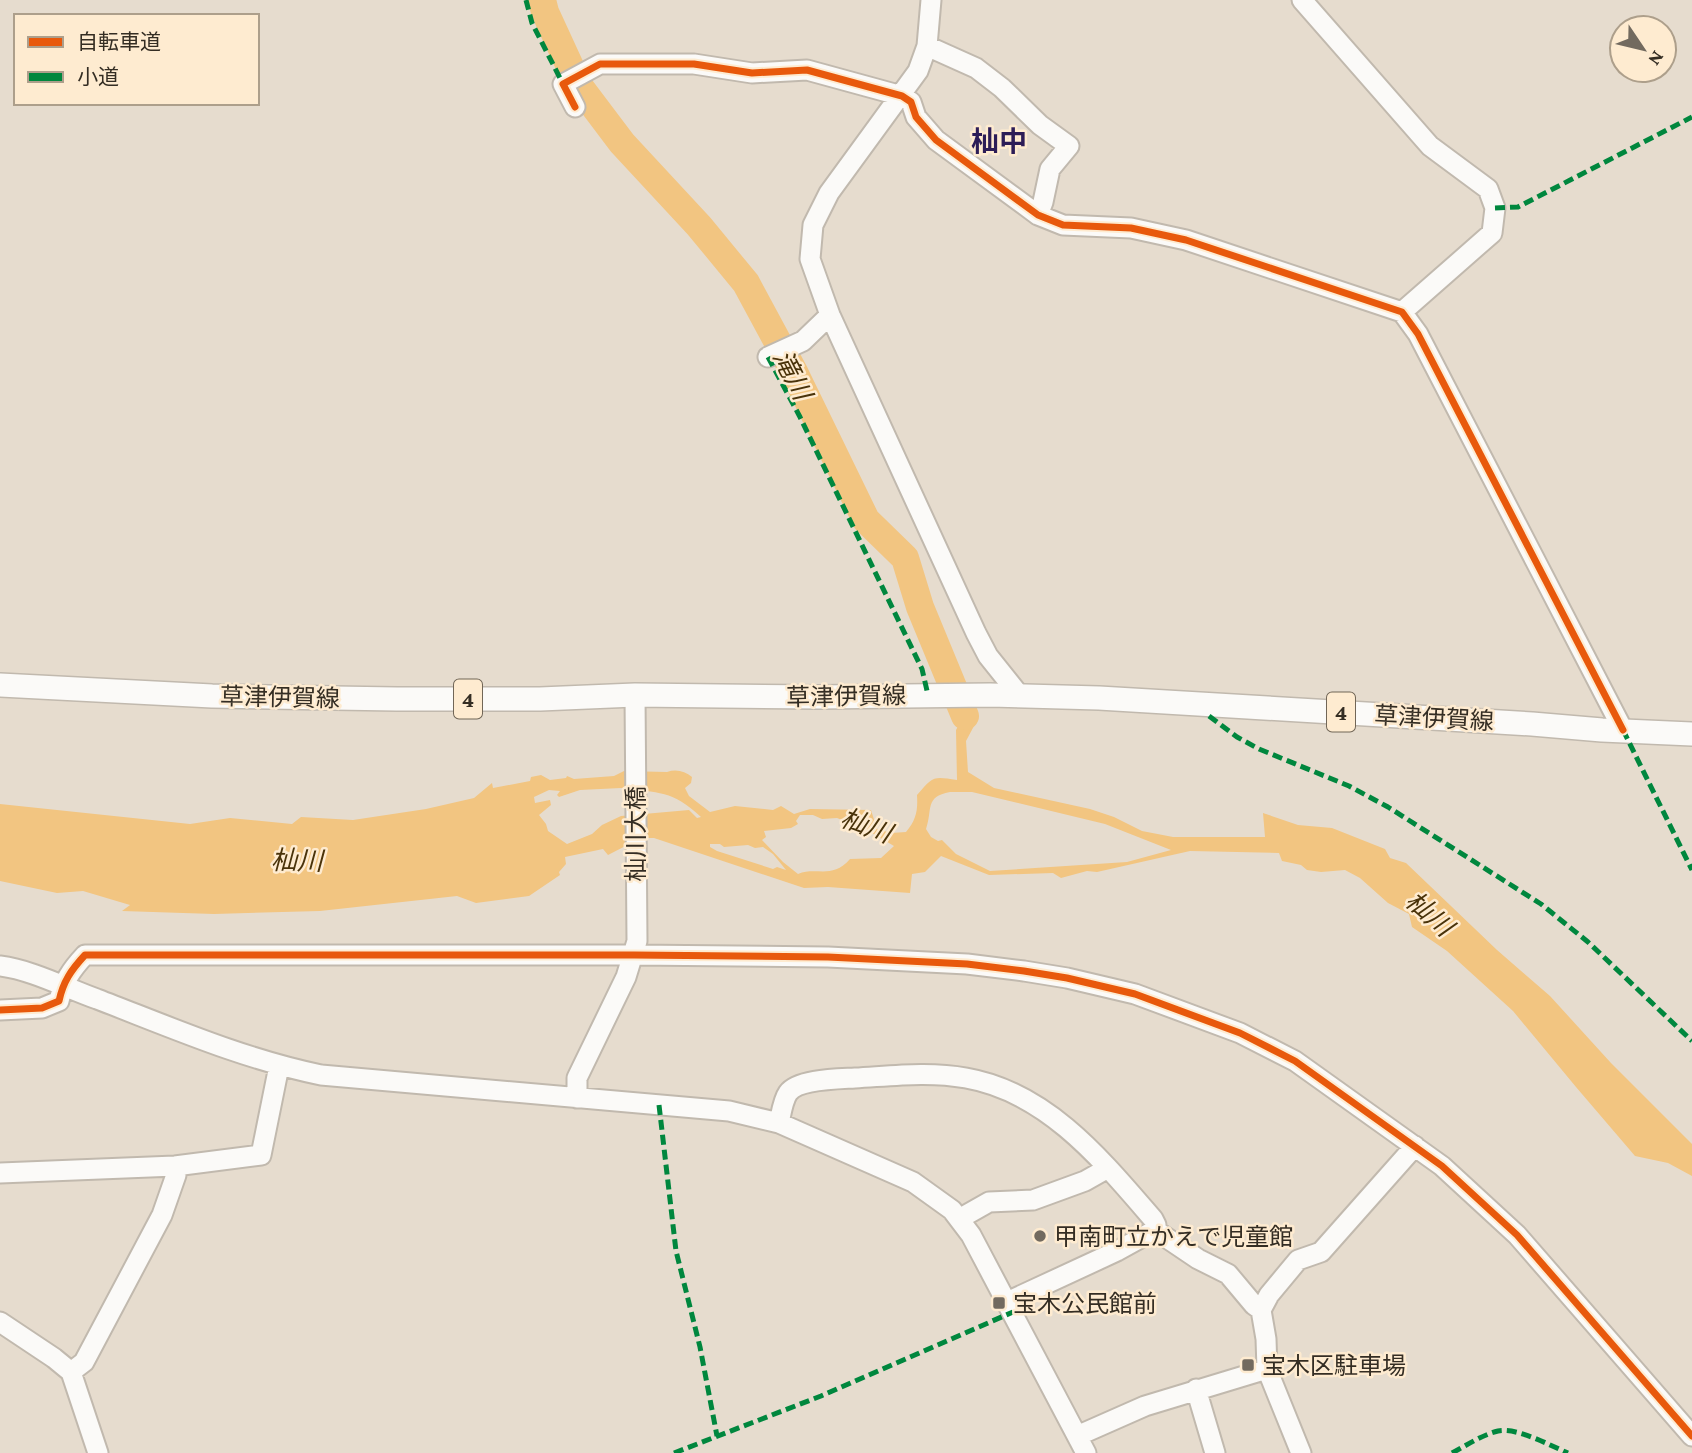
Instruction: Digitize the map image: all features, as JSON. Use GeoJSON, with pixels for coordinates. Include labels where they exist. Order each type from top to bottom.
{"type":"FeatureCollection","features":[{"type":"Feature","properties":{"kind":"main road","name":"草津伊賀線"},"geometry":{"type":"LineString","coordinates":[[0,685],[212,696],[384,699],[936,694],[1099,698],[1692,734]]}},
{"type":"Feature","properties":{"kind":"street"},"geometry":{"type":"LineString","coordinates":[[930,0],[927,46],[918,71],[829,193],[813,225],[810,259],[830,315],[975,633],[988,656],[1020,696]]}},
{"type":"Feature","properties":{"kind":"street"},"geometry":{"type":"LineString","coordinates":[[1302,0],[1430,146],[1488,189],[1495,208],[1492,233],[1402,312]]}},
{"type":"Feature","properties":{"kind":"street"},"geometry":{"type":"LineString","coordinates":[[927,46],[976,68],[1002,88],[1040,125],[1069,146],[1050,169],[1038,215]]}},
{"type":"Feature","properties":{"kind":"street"},"geometry":{"type":"LineString","coordinates":[[575,107],[563,84],[593,66],[694,64],[752,73],[807,70],[902,96],[911,102],[916,117],[936,140],[1038,215],[1063,225],[1131,228],[1186,240],[1402,312],[1419,334],[1622,730]]}},
{"type":"Feature","properties":{"kind":"street"},"geometry":{"type":"LineString","coordinates":[[771,356],[803,341],[830,315]]}},
{"type":"Feature","properties":{"kind":"street","name":"杣川大橋"},"geometry":{"type":"LineString","coordinates":[[635,695],[635,948]]}},
{"type":"Feature","properties":{"kind":"street"},"geometry":{"type":"LineString","coordinates":[[577,1098],[577,1078],[635,948]]}},
{"type":"Feature","properties":{"kind":"street"},"geometry":{"type":"LineString","coordinates":[[0,1010],[43,1008],[59,1001],[62,986],[70,971],[85,955],[635,948],[899,960],[1024,971],[1097,984],[1197,1016],[1278,1052],[1295,1061],[1442,1166],[1517,1235],[1692,1436]]}},
{"type":"Feature","properties":{"kind":"street"},"geometry":{"type":"LineString","coordinates":[[0,966],[10,967],[194,1037],[279,1066],[321,1075],[729,1111],[779,1123],[913,1182],[940,1201],[959,1219],[981,1251],[1081,1444],[1145,1406],[1267,1369]]}},
{"type":"Feature","properties":{"kind":"street"},"geometry":{"type":"LineString","coordinates":[[0,1174],[175,1166],[261,1156],[279,1066]]}},
{"type":"Feature","properties":{"kind":"street"},"geometry":{"type":"LineString","coordinates":[[779,1123],[788,1093],[797,1086],[825,1080],[900,1075],[963,1077],[998,1087],[1035,1105],[1069,1129],[1153,1219],[1155,1230]]}},
{"type":"Feature","properties":{"kind":"street"},"geometry":{"type":"LineString","coordinates":[[1301,1453],[1267,1369],[1261,1310],[1269,1295],[1298,1261],[1321,1252],[1415,1146]]}},
{"type":"Feature","properties":{"kind":"street"},"geometry":{"type":"LineString","coordinates":[[71,1372],[84,1362],[162,1215],[176,1175],[175,1166]]}},
{"type":"Feature","properties":{"kind":"street"},"geometry":{"type":"LineString","coordinates":[[959,1219],[989,1202],[1033,1200],[1085,1181],[1108,1168]]}},
{"type":"Feature","properties":{"kind":"street"},"geometry":{"type":"LineString","coordinates":[[1155,1230],[1198,1259],[1228,1274],[1261,1310]]}},
{"type":"Feature","properties":{"kind":"street"},"geometry":{"type":"LineString","coordinates":[[1007,1302],[1155,1230]]}},
{"type":"Feature","properties":{"kind":"street"},"geometry":{"type":"LineString","coordinates":[[0,1322],[65,1365],[71,1372],[98,1453]]}},
{"type":"Feature","properties":{"kind":"street"},"geometry":{"type":"LineString","coordinates":[[1196,1389],[1215,1453]]}},
{"type":"Feature","properties":{"kind":"water","name":"杣川"},"geometry":{"type":"Polygon","coordinates":[[[945,679],[958,686],[974,726],[966,741],[968,772],[994,788],[1090,809],[1142,831],[1173,837],[1265,837],[1263,813],[1298,825],[1332,828],[1385,849],[1390,858],[1406,863],[1497,950],[1550,996],[1611,1063],[1692,1144],[1692,1176],[1668,1163],[1635,1156],[1513,1011],[1447,951],[1412,927],[1409,914],[1388,903],[1360,878],[1345,870],[1307,870],[1301,865],[1282,861],[1279,853],[1190,851],[1061,878],[1053,873],[989,875],[941,856],[925,872],[912,874],[910,893],[828,887],[804,888],[654,838],[641,838],[608,855],[603,849],[565,857],[566,864],[559,872],[560,875],[529,896],[476,903],[457,896],[320,911],[214,914],[122,911],[130,905],[83,891],[57,893],[0,881],[0,804],[190,824],[230,818],[292,824],[301,817],[353,820],[426,809],[474,798],[492,783],[493,788],[530,781],[531,777],[541,775],[550,780],[567,776],[574,779],[614,776],[624,771],[677,771],[692,777],[691,783],[685,788],[689,796],[710,812],[735,806],[773,810],[781,806],[794,814],[810,809],[871,810],[877,829],[891,833],[906,832],[916,815],[917,795],[927,784],[938,778],[957,780],[956,730],[962,719],[945,679]],[[621,788],[580,790],[559,797],[557,795],[560,791],[549,790],[534,797],[535,803],[550,800],[551,805],[539,815],[548,831],[567,844],[592,834],[602,825],[621,816],[689,810],[697,818],[701,817],[682,802],[664,794],[621,788]],[[972,792],[942,794],[936,797],[931,805],[926,829],[931,837],[942,840],[956,854],[990,871],[1127,862],[1171,850],[1105,824],[972,792]],[[800,815],[796,821],[798,824],[791,828],[764,831],[766,837],[762,840],[798,874],[837,869],[850,859],[881,858],[894,846],[865,829],[837,818],[822,819],[813,815],[800,815]],[[710,844],[710,847],[773,869],[777,867],[786,870],[773,854],[763,847],[724,847],[710,844]]]}},
{"type":"Feature","properties":{"kind":"waterway","name":"滝川"},"geometry":{"type":"LineString","coordinates":[[542,0],[579,86],[622,143],[699,226],[746,283],[795,374],[866,520],[905,558],[920,607],[965,716]]}},
{"type":"Feature","properties":{"kind":"marked path"},"geometry":{"type":"LineString","coordinates":[[526,0],[532,23],[563,84]]}},
{"type":"Feature","properties":{"kind":"marked path"},"geometry":{"type":"LineString","coordinates":[[1495,208],[1518,207],[1692,117]]}},
{"type":"Feature","properties":{"kind":"marked path"},"geometry":{"type":"LineString","coordinates":[[768,357],[800,417],[922,669],[928,695]]}},
{"type":"Feature","properties":{"kind":"marked path"},"geometry":{"type":"LineString","coordinates":[[1209,716],[1237,737],[1259,749],[1349,786],[1388,807],[1541,904],[1588,942],[1692,1041]]}},
{"type":"Feature","properties":{"kind":"marked path"},"geometry":{"type":"LineString","coordinates":[[1623,730],[1692,870]]}},
{"type":"Feature","properties":{"kind":"marked path"},"geometry":{"type":"LineString","coordinates":[[659,1105],[676,1251],[700,1347],[717,1436]]}},
{"type":"Feature","properties":{"kind":"marked path"},"geometry":{"type":"LineString","coordinates":[[674,1453],[821,1396],[1013,1312]]}},
{"type":"Feature","properties":{"kind":"marked path"},"geometry":{"type":"LineString","coordinates":[[1452,1453],[1498,1431],[1515,1432],[1568,1453]]}},
{"type":"Feature","properties":{"kind":"cycle path"},"geometry":{"type":"LineString","coordinates":[[575,107],[563,84],[600,64],[694,64],[752,73],[807,70],[902,96],[911,102],[916,117],[936,140],[1038,215],[1063,225],[1131,228],[1186,240],[1402,312],[1418,334],[1623,730]]}},
{"type":"Feature","properties":{"kind":"cycle path"},"geometry":{"type":"LineString","coordinates":[[0,1010],[42,1008],[59,1001],[68,976],[85,955],[828,957],[967,964],[1067,978],[1135,994],[1240,1033],[1295,1061],[1442,1166],[1517,1235],[1692,1436]]}},
{"type":"Feature","properties":{"kind":"place","name":"甲南町立かえで児童館"},"geometry":{"type":"Point","coordinates":[1040,1236]}},
{"type":"Feature","properties":{"kind":"place","name":"宝木公民館前"},"geometry":{"type":"Point","coordinates":[999,1303]}},
{"type":"Feature","properties":{"kind":"place","name":"宝木区駐車場"},"geometry":{"type":"Point","coordinates":[1248,1365]}},
{"type":"Feature","properties":{"kind":"district","name":"杣中"},"geometry":{"type":"Point","coordinates":[999,141]}}]}
